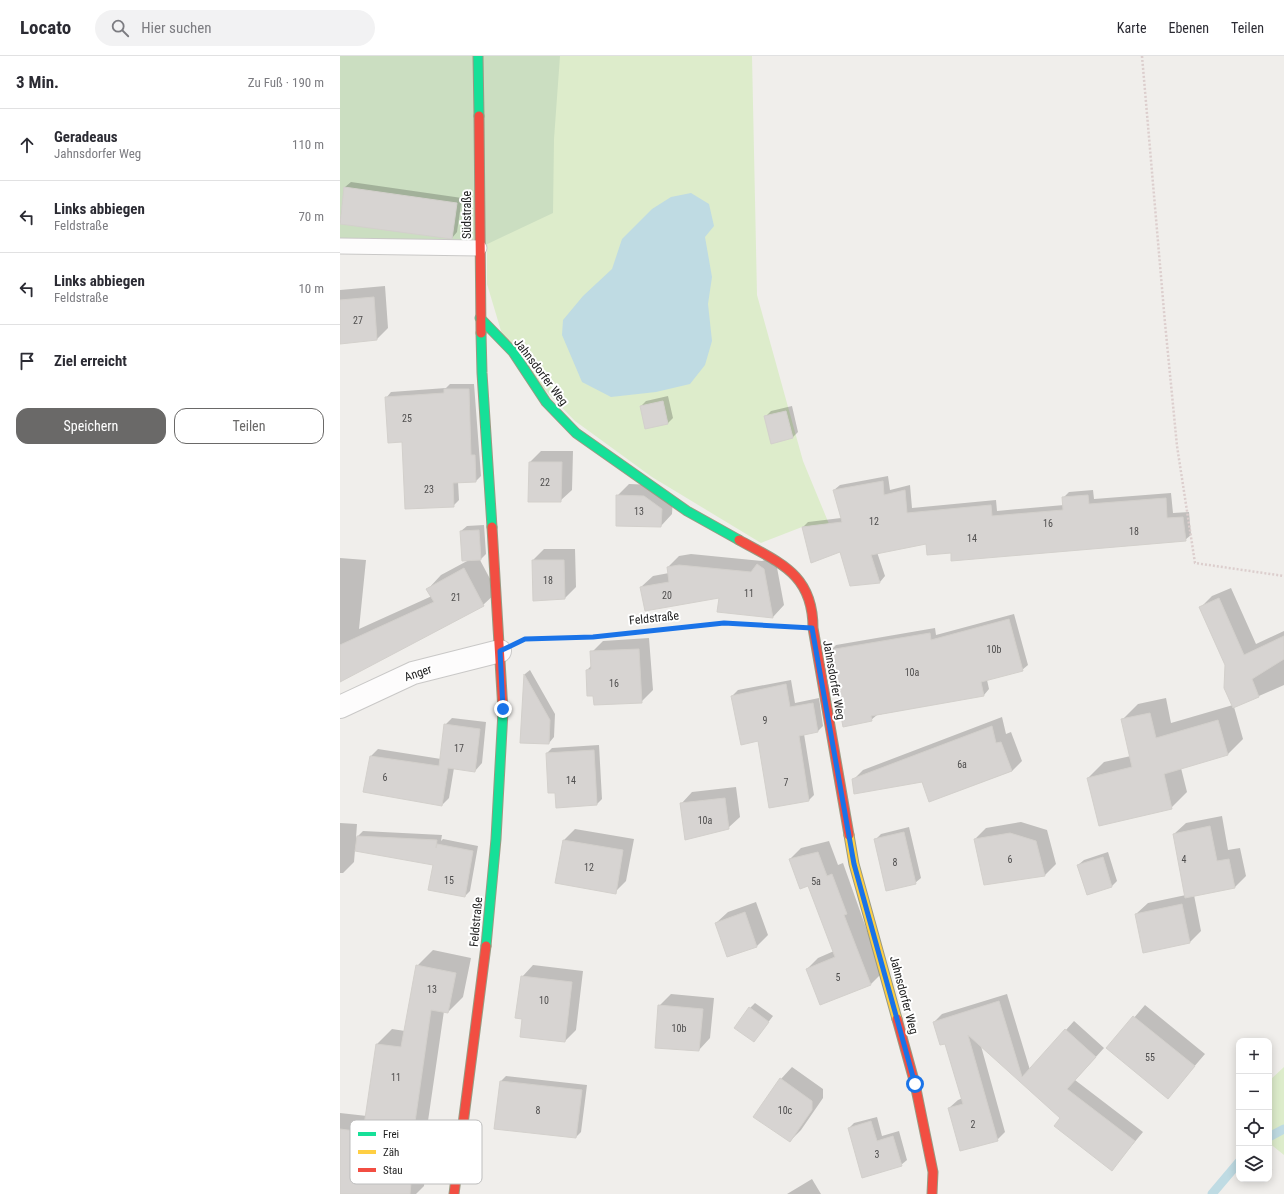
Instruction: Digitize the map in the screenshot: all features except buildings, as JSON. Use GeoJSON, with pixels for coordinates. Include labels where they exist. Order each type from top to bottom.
{"type":"FeatureCollection","features":[{"type":"Feature","properties":{"kind":"street","name":"Südstraße"},"geometry":{"type":"LineString","coordinates":[[478,56],[479,248],[482,373]]}},
{"type":"Feature","properties":{"kind":"street","name":"Jahnsdorfer Weg"},"geometry":{"type":"LineString","coordinates":[[480,318],[514,352],[546,402],[576,433],[687,510],[787,567],[805,589],[813,610],[812,628],[854,864],[915,1084],[933,1172],[932,1194]]}},
{"type":"Feature","properties":{"kind":"street","name":"Feldstraße"},"geometry":{"type":"LineString","coordinates":[[464,1120],[488,931],[496,839],[503,709],[482,373]]}},
{"type":"Feature","properties":{"kind":"street","name":"Anger"},"geometry":{"type":"LineString","coordinates":[[340,707],[413,673],[500,651]]}},
{"type":"Feature","properties":{"kind":"street","name":"Feldstraße"},"geometry":{"type":"LineString","coordinates":[[454,1194],[455,1184]]}},
{"type":"Feature","properties":{"kind":"lane"},"geometry":{"type":"LineString","coordinates":[[340,246],[479,248]]}},
{"type":"Feature","properties":{"kind":"path"},"geometry":{"type":"LineString","coordinates":[[1142,56],[1163,307],[1178,446],[1195,563],[1284,576]]}},
{"type":"Feature","properties":{"kind":"path","name":"Feldstraße"},"geometry":{"type":"LineString","coordinates":[[500,651],[525,639],[593,637],[724,623],[812,628]]}},
{"type":"Feature","properties":{"kind":"green space"},"geometry":{"type":"Polygon","coordinates":[[[340,56],[560,56],[554,139],[553,213],[479,248],[340,246],[340,56]]]}},
{"type":"Feature","properties":{"kind":"green space"},"geometry":{"type":"Polygon","coordinates":[[[486,56],[752,56],[757,295],[803,461],[829,524],[802,527],[761,543],[652,477],[575,421],[507,351],[487,284],[486,56]]]}},
{"type":"Feature","properties":{"kind":"green space"},"geometry":{"type":"Polygon","coordinates":[[[1284,1067],[1284,1155],[1272,1145],[1272,1078],[1284,1067]]]}},
{"type":"Feature","properties":{"kind":"water"},"geometry":{"type":"Polygon","coordinates":[[[691,193],[709,204],[714,226],[705,237],[712,277],[708,304],[712,341],[705,365],[690,384],[656,392],[611,397],[582,382],[562,335],[563,320],[583,296],[612,269],[622,239],[652,209],[671,197],[691,193]]]}},
{"type":"Feature","properties":{"kind":"waterway"},"geometry":{"type":"LineString","coordinates":[[1272,1135],[1284,1129]]}},
{"type":"Feature","properties":{"kind":"waterway"},"geometry":{"type":"LineString","coordinates":[[1212,1194],[1236,1166]]}},
{"type":"Feature","properties":{"kind":"traffic: fast"},"geometry":{"type":"LineString","coordinates":[[478,56],[479,116]]}},
{"type":"Feature","properties":{"kind":"traffic: fast"},"geometry":{"type":"LineString","coordinates":[[480,318],[513,352],[546,402],[576,433],[687,511],[739,540]]}},
{"type":"Feature","properties":{"kind":"traffic: fast"},"geometry":{"type":"LineString","coordinates":[[481,333],[482,373],[492,527]]}},
{"type":"Feature","properties":{"kind":"traffic: fast"},"geometry":{"type":"LineString","coordinates":[[486,946],[496,839],[503,711]]}},
{"type":"Feature","properties":{"kind":"traffic: slow"},"geometry":{"type":"LineString","coordinates":[[849,835],[854,864],[897,1019]]}},
{"type":"Feature","properties":{"kind":"traffic: jam"},"geometry":{"type":"LineString","coordinates":[[479,116],[481,333]]}},
{"type":"Feature","properties":{"kind":"traffic: jam"},"geometry":{"type":"LineString","coordinates":[[492,527],[503,711]]}},
{"type":"Feature","properties":{"kind":"traffic: jam"},"geometry":{"type":"LineString","coordinates":[[739,540],[768,556],[791,572],[800,582],[807,595],[812,610],[813,628],[849,835]]}},
{"type":"Feature","properties":{"kind":"traffic: jam"},"geometry":{"type":"LineString","coordinates":[[464,1120],[486,946]]}},
{"type":"Feature","properties":{"kind":"traffic: jam"},"geometry":{"type":"LineString","coordinates":[[897,1019],[915,1084],[933,1172],[932,1194]]}},
{"type":"Feature","properties":{"kind":"traffic: jam"},"geometry":{"type":"LineString","coordinates":[[454,1194],[455,1184]]}},
{"type":"Feature","properties":{"kind":"route"},"geometry":{"type":"LineString","coordinates":[[503,709],[500,651],[525,639],[593,637],[652,629],[724,623],[812,628],[854,864],[915,1084]]}}]}
